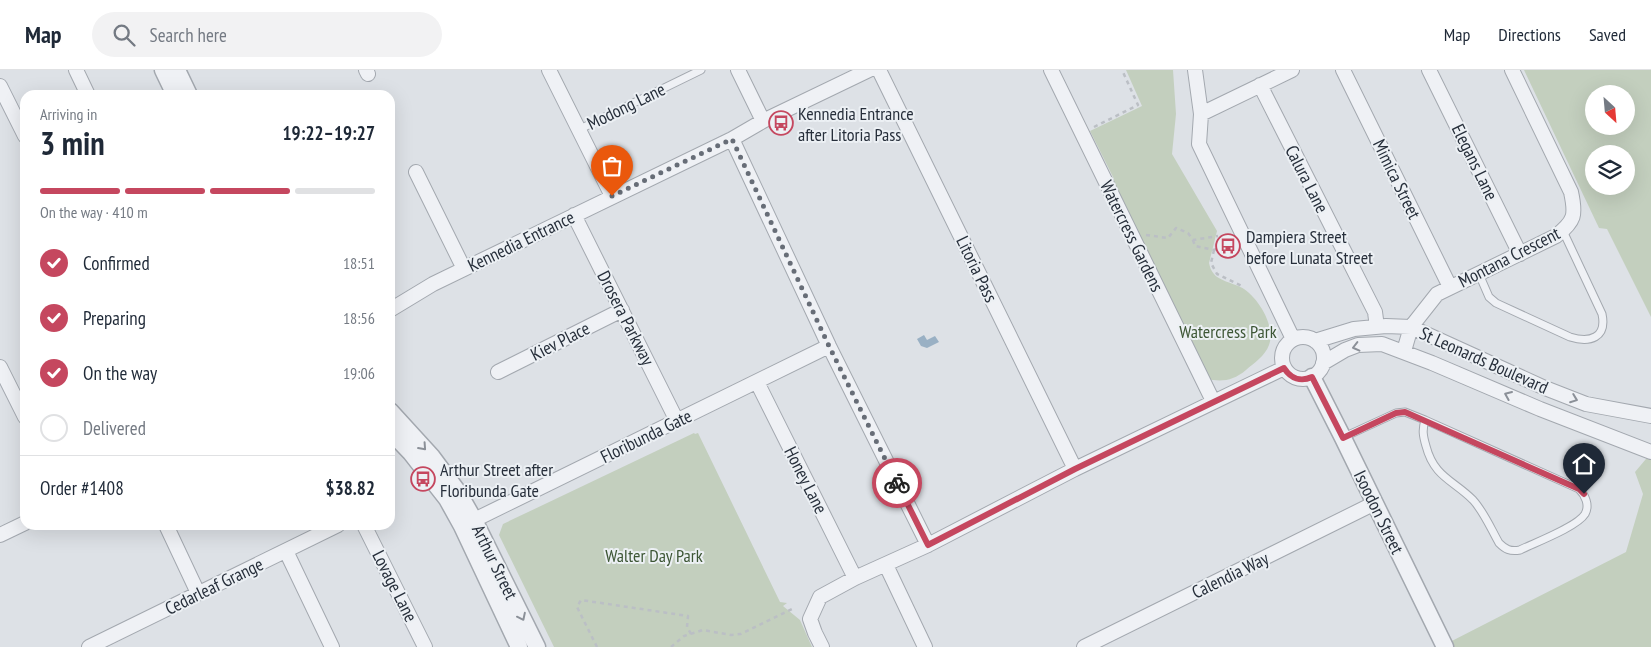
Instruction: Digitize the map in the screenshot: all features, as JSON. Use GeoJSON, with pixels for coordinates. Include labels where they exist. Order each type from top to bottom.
{"type":"FeatureCollection","features":[{"type":"Feature","properties":{"kind":"street"},"geometry":{"type":"LineString","coordinates":[[76,70],[86,90]]}},
{"type":"Feature","properties":{"kind":"street"},"geometry":{"type":"LineString","coordinates":[[162,70],[172,90]]}},
{"type":"Feature","properties":{"kind":"street"},"geometry":{"type":"LineString","coordinates":[[177,70],[187,90]]}},
{"type":"Feature","properties":{"kind":"street"},"geometry":{"type":"LineString","coordinates":[[549,70],[612,196]]}},
{"type":"Feature","properties":{"kind":"street"},"geometry":{"type":"LineString","coordinates":[[738,70],[763,122]]}},
{"type":"Feature","properties":{"kind":"street","name":"Kennedia Entrance"},"geometry":{"type":"LineString","coordinates":[[395,307],[433,284],[732,139],[869,70]]}},
{"type":"Feature","properties":{"kind":"street","name":"Litoria Pass"},"geometry":{"type":"LineString","coordinates":[[880,70],[1075,469]]}},
{"type":"Feature","properties":{"kind":"street","name":"Watercress Gardens"},"geometry":{"type":"LineString","coordinates":[[1051,70],[1212,402]]}},
{"type":"Feature","properties":{"kind":"street"},"geometry":{"type":"LineString","coordinates":[[1195,70],[1201,114],[1198,144],[1293,339]]}},
{"type":"Feature","properties":{"kind":"street"},"geometry":{"type":"LineString","coordinates":[[1201,114],[1292,70]]}},
{"type":"Feature","properties":{"kind":"street","name":"Mimica Street"},"geometry":{"type":"LineString","coordinates":[[1343,70],[1450,288]]}},
{"type":"Feature","properties":{"kind":"street","name":"Elegans Lane"},"geometry":{"type":"LineString","coordinates":[[1429,70],[1520,254]]}},
{"type":"Feature","properties":{"kind":"street","name":"Montana Crescent"},"geometry":{"type":"LineString","coordinates":[[1404,351],[1411,327],[1437,294],[1556,236],[1568,226],[1575,210],[1571,192],[1512,70]]}},
{"type":"Feature","properties":{"kind":"street","name":"Calura Lane"},"geometry":{"type":"LineString","coordinates":[[1260,85],[1375,312],[1376,327]]}},
{"type":"Feature","properties":{"kind":"street"},"geometry":{"type":"LineString","coordinates":[[0,86],[20,126]]}},
{"type":"Feature","properties":{"kind":"street"},"geometry":{"type":"LineString","coordinates":[[732,139],[829,346],[928,545]]}},
{"type":"Feature","properties":{"kind":"street"},"geometry":{"type":"LineString","coordinates":[[416,172],[464,269]]}},
{"type":"Feature","properties":{"kind":"street","name":"Drosera Parkway"},"geometry":{"type":"LineString","coordinates":[[574,215],[677,421]]}},
{"type":"Feature","properties":{"kind":"street","name":"Kiev Place"},"geometry":{"type":"LineString","coordinates":[[498,372],[622,310]]}},
{"type":"Feature","properties":{"kind":"street","name":"St Leonards Boulevard"},"geometry":{"type":"LineString","coordinates":[[1315,341],[1354,329],[1411,327],[1545,388],[1586,404],[1651,416]]}},
{"type":"Feature","properties":{"kind":"street"},"geometry":{"type":"LineString","coordinates":[[1305,337],[1315,341],[1323,351],[1324,363],[1317,374],[1312,377],[1296,379],[1289,375],[1284,368],[1281,361],[1283,350],[1287,343],[1293,339],[1305,337]]}},
{"type":"Feature","properties":{"kind":"street","name":"St Leonards Boulevard"},"geometry":{"type":"LineString","coordinates":[[1324,363],[1345,350],[1358,345],[1382,344],[1404,351],[1540,409],[1651,451]]}},
{"type":"Feature","properties":{"kind":"street","name":"Floribunda Gate"},"geometry":{"type":"LineString","coordinates":[[468,523],[829,346]]}},
{"type":"Feature","properties":{"kind":"street"},"geometry":{"type":"LineString","coordinates":[[0,366],[20,407]]}},
{"type":"Feature","properties":{"kind":"street"},"geometry":{"type":"LineString","coordinates":[[822,647],[810,619],[820,597],[855,578],[928,545],[1075,469],[1284,368]]}},
{"type":"Feature","properties":{"kind":"street","name":"Isoodon Street"},"geometry":{"type":"LineString","coordinates":[[1312,377],[1443,646]]}},
{"type":"Feature","properties":{"kind":"street","name":"Honey Lane"},"geometry":{"type":"LineString","coordinates":[[757,382],[855,578]]}},
{"type":"Feature","properties":{"kind":"street","name":"Arthur Street"},"geometry":{"type":"LineString","coordinates":[[395,416],[432,457],[458,492],[468,523],[519,647]]}},
{"type":"Feature","properties":{"kind":"street","name":"Arthur Street"},"geometry":{"type":"LineString","coordinates":[[395,436],[412,453],[468,523],[537,647]]}},
{"type":"Feature","properties":{"kind":"street"},"geometry":{"type":"LineString","coordinates":[[1651,440],[1651,451]]}},
{"type":"Feature","properties":{"kind":"street","name":"Calendia Way"},"geometry":{"type":"LineString","coordinates":[[1084,647],[1375,504]]}},
{"type":"Feature","properties":{"kind":"street"},"geometry":{"type":"LineString","coordinates":[[0,535],[20,525]]}},
{"type":"Feature","properties":{"kind":"street"},"geometry":{"type":"LineString","coordinates":[[168,530],[198,593]]}},
{"type":"Feature","properties":{"kind":"street","name":"Cedarleaf Grange"},"geometry":{"type":"LineString","coordinates":[[89,647],[328,530]]}},
{"type":"Feature","properties":{"kind":"street","name":"Lovage Lane"},"geometry":{"type":"LineString","coordinates":[[366,530],[425,647]]}},
{"type":"Feature","properties":{"kind":"street"},"geometry":{"type":"LineString","coordinates":[[286,551],[332,647]]}},
{"type":"Feature","properties":{"kind":"street"},"geometry":{"type":"LineString","coordinates":[[886,565],[925,647]]}},
{"type":"Feature","properties":{"kind":"lane","name":"Modong Lane"},"geometry":{"type":"LineString","coordinates":[[578,130],[700,70]]}},
{"type":"Feature","properties":{"kind":"lane"},"geometry":{"type":"LineString","coordinates":[[1479,274],[1489,297],[1496,303],[1581,341],[1593,338],[1598,335],[1603,325],[1602,314],[1562,231]]}},
{"type":"Feature","properties":{"kind":"lane"},"geometry":{"type":"LineString","coordinates":[[1343,438],[1396,413],[1405,412],[1425,420],[1579,489],[1584,494],[1586,500],[1586,513],[1572,525],[1520,550],[1514,551],[1504,548],[1472,500],[1435,468],[1428,453],[1422,430],[1425,420]]}},
{"type":"Feature","properties":{"kind":"path"},"geometry":{"type":"LineString","coordinates":[[1086,131],[1138,106],[1122,70]]}},
{"type":"Feature","properties":{"kind":"path"},"geometry":{"type":"LineString","coordinates":[[1142,234],[1168,238],[1176,228],[1188,233],[1195,246],[1214,250],[1223,246]]}},
{"type":"Feature","properties":{"kind":"path"},"geometry":{"type":"LineString","coordinates":[[1193,240],[1218,236]]}},
{"type":"Feature","properties":{"kind":"path"},"geometry":{"type":"LineString","coordinates":[[1214,250],[1211,263],[1216,274],[1244,288]]}},
{"type":"Feature","properties":{"kind":"path"},"geometry":{"type":"LineString","coordinates":[[597,647],[577,607],[581,600],[688,616],[687,627],[691,634]]}},
{"type":"Feature","properties":{"kind":"path"},"geometry":{"type":"LineString","coordinates":[[671,647],[684,636],[703,630],[713,633],[741,634],[792,609]]}},
{"type":"Feature","properties":{"kind":"green space","name":"Watercress Park"},"geometry":{"type":"Polygon","coordinates":[[[1126,70],[1173,70],[1176,114],[1172,154],[1217,231],[1209,263],[1211,269],[1220,279],[1241,287],[1250,294],[1260,306],[1268,322],[1271,338],[1267,349],[1256,362],[1241,374],[1232,378],[1222,380],[1206,379],[1109,182],[1114,179],[1090,131],[1142,106],[1126,70]]]}},
{"type":"Feature","properties":{"kind":"green space"},"geometry":{"type":"Polygon","coordinates":[[[1524,70],[1651,70],[1651,317],[1607,229],[1599,228],[1524,70]]]}},
{"type":"Feature","properties":{"kind":"green space","name":"Walter Day Park"},"geometry":{"type":"Polygon","coordinates":[[[694,433],[698,433],[780,602],[787,603],[783,606],[800,620],[812,647],[554,647],[499,535],[503,524],[694,433]]]}},
{"type":"Feature","properties":{"kind":"green space"},"geometry":{"type":"Polygon","coordinates":[[[1651,453],[1651,647],[1445,647],[1444,645],[1626,552],[1643,494],[1635,472],[1651,453]]]}},
{"type":"Feature","properties":{"kind":"water"},"geometry":{"type":"Polygon","coordinates":[[[924,335],[927,340],[935,336],[939,342],[927,348],[921,346],[917,339],[924,335]]]}},
{"type":"Feature","properties":{"kind":"way so far"},"geometry":{"type":"LineString","coordinates":[[612,196],[732,139],[829,346],[897,483]]}},
{"type":"Feature","properties":{"kind":"place","name":"Kennedia Entrance after Litoria Pass"},"geometry":{"type":"Point","coordinates":[781,123]}},
{"type":"Feature","properties":{"kind":"place","name":"Dampiera Street before Lunata Street"},"geometry":{"type":"Point","coordinates":[1228,246]}},
{"type":"Feature","properties":{"kind":"place","name":"Arthur Street after Floribunda Gate"},"geometry":{"type":"Point","coordinates":[423,479]}},
{"type":"Feature","properties":{"kind":"route"},"geometry":{"type":"LineString","coordinates":[[897,483],[928,545],[1075,469],[1284,368],[1289,375],[1296,379],[1309,379],[1312,377],[1343,438],[1396,413],[1405,412],[1579,489],[1584,494]]}}]}
